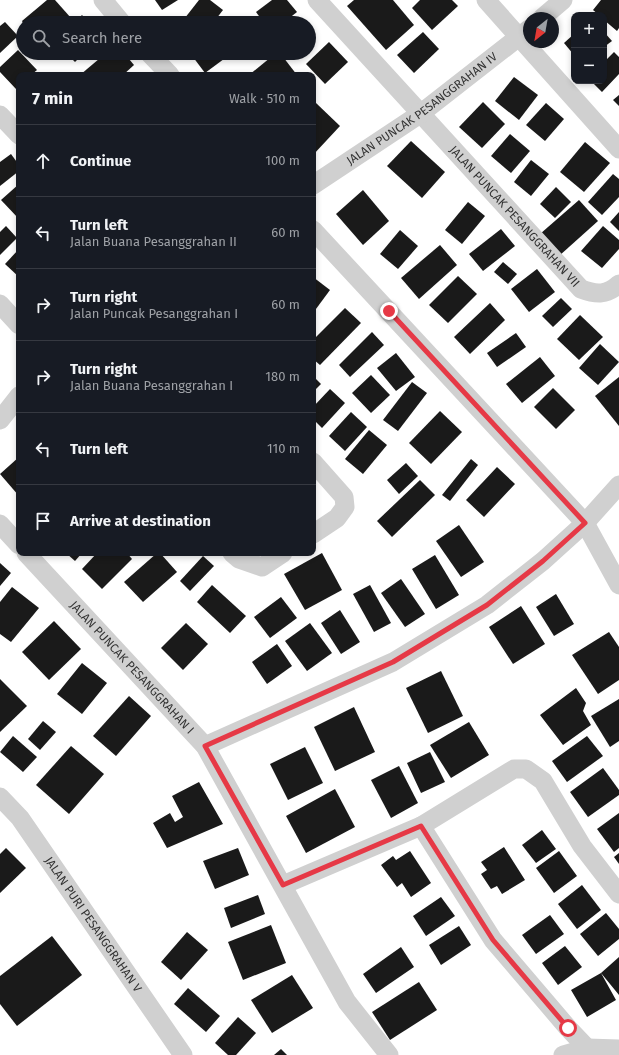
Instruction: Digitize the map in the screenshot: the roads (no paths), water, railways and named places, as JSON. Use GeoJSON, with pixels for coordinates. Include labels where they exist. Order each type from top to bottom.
{"type":"FeatureCollection","features":[{"type":"Feature","properties":{"kind":"street"},"geometry":{"type":"LineString","coordinates":[[103,0],[116,16]]}},
{"type":"Feature","properties":{"kind":"street","name":"JALAN PUNCAK PESANGGRAHAN VII"},"geometry":{"type":"LineString","coordinates":[[317,0],[581,289],[592,293],[604,294],[619,284]]}},
{"type":"Feature","properties":{"kind":"street"},"geometry":{"type":"LineString","coordinates":[[486,0],[523,33]]}},
{"type":"Feature","properties":{"kind":"street"},"geometry":{"type":"LineString","coordinates":[[549,12],[563,0]]}},
{"type":"Feature","properties":{"kind":"street","name":"JALAN PUNCAK PESANGGRAHAN IV"},"geometry":{"type":"LineString","coordinates":[[316,183],[420,114],[523,35]]}},
{"type":"Feature","properties":{"kind":"street"},"geometry":{"type":"LineString","coordinates":[[536,48],[619,149]]}},
{"type":"Feature","properties":{"kind":"street"},"geometry":{"type":"LineString","coordinates":[[156,60],[167,72]]}},
{"type":"Feature","properties":{"kind":"street"},"geometry":{"type":"LineString","coordinates":[[0,115],[16,132]]}},
{"type":"Feature","properties":{"kind":"street"},"geometry":{"type":"LineString","coordinates":[[316,233],[585,523],[619,585]]}},
{"type":"Feature","properties":{"kind":"street"},"geometry":{"type":"LineString","coordinates":[[0,304],[16,322]]}},
{"type":"Feature","properties":{"kind":"street"},"geometry":{"type":"LineString","coordinates":[[0,420],[16,400]]}},
{"type":"Feature","properties":{"kind":"street"},"geometry":{"type":"LineString","coordinates":[[316,465],[344,497],[346,507],[337,518],[316,532]]}},
{"type":"Feature","properties":{"kind":"street"},"geometry":{"type":"LineString","coordinates":[[205,746],[393,662],[487,605],[543,561],[585,523],[619,486]]}},
{"type":"Feature","properties":{"kind":"street"},"geometry":{"type":"LineString","coordinates":[[0,524],[16,542]]}},
{"type":"Feature","properties":{"kind":"street","name":"JALAN PUNCAK PESANGGRAHAN I"},"geometry":{"type":"LineString","coordinates":[[29,556],[205,746],[347,1002],[390,1055]]}},
{"type":"Feature","properties":{"kind":"street"},"geometry":{"type":"LineString","coordinates":[[236,556],[239,559],[262,567],[278,556]]}},
{"type":"Feature","properties":{"kind":"street"},"geometry":{"type":"LineString","coordinates":[[283,885],[421,826],[514,769],[526,769],[543,781],[582,846],[619,894]]}},
{"type":"Feature","properties":{"kind":"street","name":"JALAN PURI PESANGGRAHAN V"},"geometry":{"type":"LineString","coordinates":[[0,797],[20,818],[183,1055]]}},
{"type":"Feature","properties":{"kind":"street"},"geometry":{"type":"LineString","coordinates":[[421,826],[493,940],[568,1028],[588,1048]]}},
{"type":"Feature","properties":{"kind":"street"},"geometry":{"type":"LineString","coordinates":[[563,1055],[588,1048],[619,1049]]}}]}
